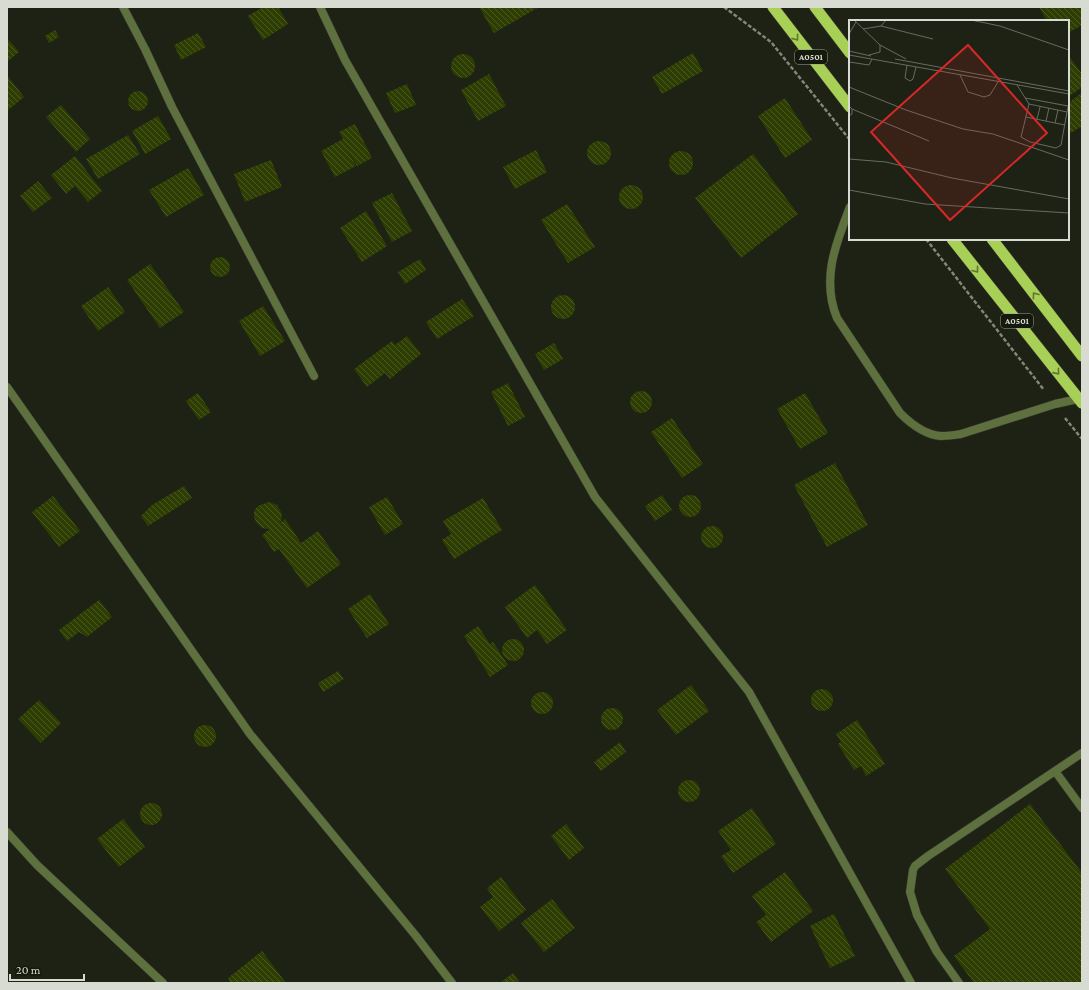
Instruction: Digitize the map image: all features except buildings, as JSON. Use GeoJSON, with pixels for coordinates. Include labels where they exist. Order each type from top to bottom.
{"type":"FeatureCollection","features":[{"type":"Feature","properties":{"kind":"highway","name":"A0501"},"geometry":{"type":"LineString","coordinates":[[772,7],[849,106]]}},
{"type":"Feature","properties":{"kind":"highway"},"geometry":{"type":"LineString","coordinates":[[814,7],[849,52]]}},
{"type":"Feature","properties":{"kind":"highway","name":"A0501"},"geometry":{"type":"LineString","coordinates":[[953,240],[1080,401]]}},
{"type":"Feature","properties":{"kind":"highway","name":"A0501"},"geometry":{"type":"LineString","coordinates":[[993,240],[1082,356]]}},
{"type":"Feature","properties":{"kind":"street"},"geometry":{"type":"LineString","coordinates":[[123,7],[145,49],[172,107],[314,376]]}},
{"type":"Feature","properties":{"kind":"street"},"geometry":{"type":"LineString","coordinates":[[320,7],[345,60],[595,497],[749,692],[911,983]]}},
{"type":"Feature","properties":{"kind":"street"},"geometry":{"type":"LineString","coordinates":[[849,210],[836,243],[831,266],[830,287],[834,309],[837,318],[906,419],[914,425],[933,434],[942,436],[960,434],[1055,404],[1080,401]]}},
{"type":"Feature","properties":{"kind":"street"},"geometry":{"type":"LineString","coordinates":[[7,387],[250,734],[411,930],[452,983]]}},
{"type":"Feature","properties":{"kind":"street"},"geometry":{"type":"LineString","coordinates":[[959,983],[937,952],[917,915],[910,892],[913,870],[915,866],[1082,753]]}},
{"type":"Feature","properties":{"kind":"street"},"geometry":{"type":"LineString","coordinates":[[1055,771],[1082,808]]}},
{"type":"Feature","properties":{"kind":"street"},"geometry":{"type":"LineString","coordinates":[[7,832],[37,865],[163,983]]}},
{"type":"Feature","properties":{"kind":"path"},"geometry":{"type":"LineString","coordinates":[[724,7],[771,42],[849,139]]}},
{"type":"Feature","properties":{"kind":"path"},"geometry":{"type":"LineString","coordinates":[[927,240],[1082,440]]}}]}
